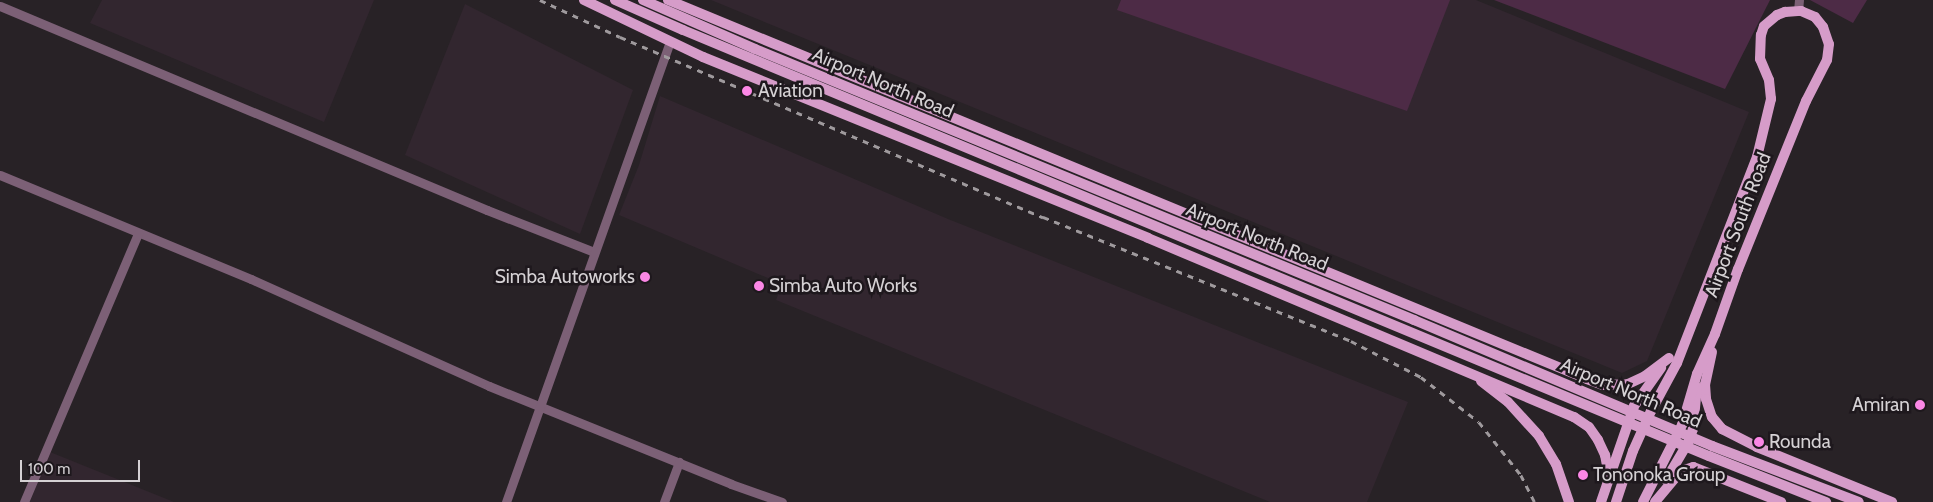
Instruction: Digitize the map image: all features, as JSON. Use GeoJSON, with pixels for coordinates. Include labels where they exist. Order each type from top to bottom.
{"type":"FeatureCollection","features":[{"type":"Feature","properties":{"kind":"main road"},"geometry":{"type":"LineString","coordinates":[[584,0],[670,42],[1534,399],[1583,422],[1594,433],[1602,447],[1609,476]]}},
{"type":"Feature","properties":{"kind":"main road","name":"Airport North Road"},"geometry":{"type":"LineString","coordinates":[[615,0],[1260,270],[1709,456],[1826,502]]}},
{"type":"Feature","properties":{"kind":"main road","name":"Airport North Road"},"geometry":{"type":"LineString","coordinates":[[643,0],[772,56],[1414,320],[1712,446],[1859,502]]}},
{"type":"Feature","properties":{"kind":"main road","name":"Airport North Road"},"geometry":{"type":"LineString","coordinates":[[668,0],[1595,382],[1612,385],[1628,384],[1645,376],[1669,358]]}},
{"type":"Feature","properties":{"kind":"main road","name":"Airport South Road"},"geometry":{"type":"LineString","coordinates":[[1616,502],[1634,451],[1684,344],[1743,196],[1768,115],[1772,90],[1760,59],[1760,36],[1764,26],[1777,15],[1802,8],[1820,22],[1827,35],[1829,44],[1827,60],[1806,101],[1715,334],[1697,374],[1682,425],[1644,502]]}},
{"type":"Feature","properties":{"kind":"main road"},"geometry":{"type":"LineString","coordinates":[[1148,238],[1220,261],[1260,270]]}},
{"type":"Feature","properties":{"kind":"main road","name":"Airport North Road"},"geometry":{"type":"LineString","coordinates":[[1715,334],[1705,390],[1709,410],[1722,429],[1757,447],[1892,502]]}},
{"type":"Feature","properties":{"kind":"main road"},"geometry":{"type":"LineString","coordinates":[[1601,502],[1634,406],[1669,358],[1684,344]]}},
{"type":"Feature","properties":{"kind":"main road"},"geometry":{"type":"LineString","coordinates":[[1468,372],[1508,402],[1539,436],[1556,464],[1569,502]]}},
{"type":"Feature","properties":{"kind":"main road"},"geometry":{"type":"LineString","coordinates":[[1654,502],[1689,441],[1696,412],[1697,374]]}},
{"type":"Feature","properties":{"kind":"main road"},"geometry":{"type":"LineString","coordinates":[[1654,502],[1681,471],[1693,468],[1781,502]]}},
{"type":"Feature","properties":{"kind":"street"},"geometry":{"type":"LineString","coordinates":[[0,6],[487,210],[594,252]]}},
{"type":"Feature","properties":{"kind":"street"},"geometry":{"type":"LineString","coordinates":[[506,502],[670,42]]}},
{"type":"Feature","properties":{"kind":"street"},"geometry":{"type":"LineString","coordinates":[[0,175],[539,406],[782,502]]}},
{"type":"Feature","properties":{"kind":"street"},"geometry":{"type":"LineString","coordinates":[[24,502],[138,233]]}},
{"type":"Feature","properties":{"kind":"street"},"geometry":{"type":"LineString","coordinates":[[664,502],[679,462]]}},
{"type":"Feature","properties":{"kind":"shaded area"},"geometry":{"type":"Polygon","coordinates":[[[102,0],[374,0],[324,122],[90,23],[102,0]]]}},
{"type":"Feature","properties":{"kind":"shaded area"},"geometry":{"type":"Polygon","coordinates":[[[711,0],[1476,0],[1749,112],[1647,361],[1622,373],[711,0]]]}},
{"type":"Feature","properties":{"kind":"shaded area"},"geometry":{"type":"Polygon","coordinates":[[[1121,0],[1450,0],[1407,111],[1117,10],[1121,0]]]}},
{"type":"Feature","properties":{"kind":"shaded area"},"geometry":{"type":"Polygon","coordinates":[[[1494,0],[1770,0],[1725,89],[1494,0]]]}},
{"type":"Feature","properties":{"kind":"shaded area"},"geometry":{"type":"Polygon","coordinates":[[[1810,0],[1867,0],[1853,23],[1810,0]]]}},
{"type":"Feature","properties":{"kind":"shaded area"},"geometry":{"type":"Polygon","coordinates":[[[465,4],[633,90],[580,234],[405,155],[465,4]]]}},
{"type":"Feature","properties":{"kind":"shaded area"},"geometry":{"type":"Polygon","coordinates":[[[660,96],[948,219],[1408,402],[1367,502],[1270,502],[776,300],[782,284],[619,215],[639,165],[660,96]]]}},
{"type":"Feature","properties":{"kind":"shaded area"},"geometry":{"type":"Polygon","coordinates":[[[50,452],[174,502],[30,502],[50,452]]]}},
{"type":"Feature","properties":{"kind":"railway"},"geometry":{"type":"LineString","coordinates":[[540,0],[620,37],[1043,217],[1351,341],[1421,377],[1479,422],[1521,475],[1535,502]]}},
{"type":"Feature","properties":{"kind":"place","name":"Aviation"},"geometry":{"type":"Point","coordinates":[747,91]}},
{"type":"Feature","properties":{"kind":"place","name":"Simba Autoworks"},"geometry":{"type":"Point","coordinates":[645,277]}},
{"type":"Feature","properties":{"kind":"place","name":"Simba Auto Works"},"geometry":{"type":"Point","coordinates":[759,286]}},
{"type":"Feature","properties":{"kind":"place","name":"Amiran"},"geometry":{"type":"Point","coordinates":[1920,405]}},
{"type":"Feature","properties":{"kind":"place","name":"Rounda"},"geometry":{"type":"Point","coordinates":[1759,442]}},
{"type":"Feature","properties":{"kind":"place","name":"Tononoka Group"},"geometry":{"type":"Point","coordinates":[1583,475]}}]}
